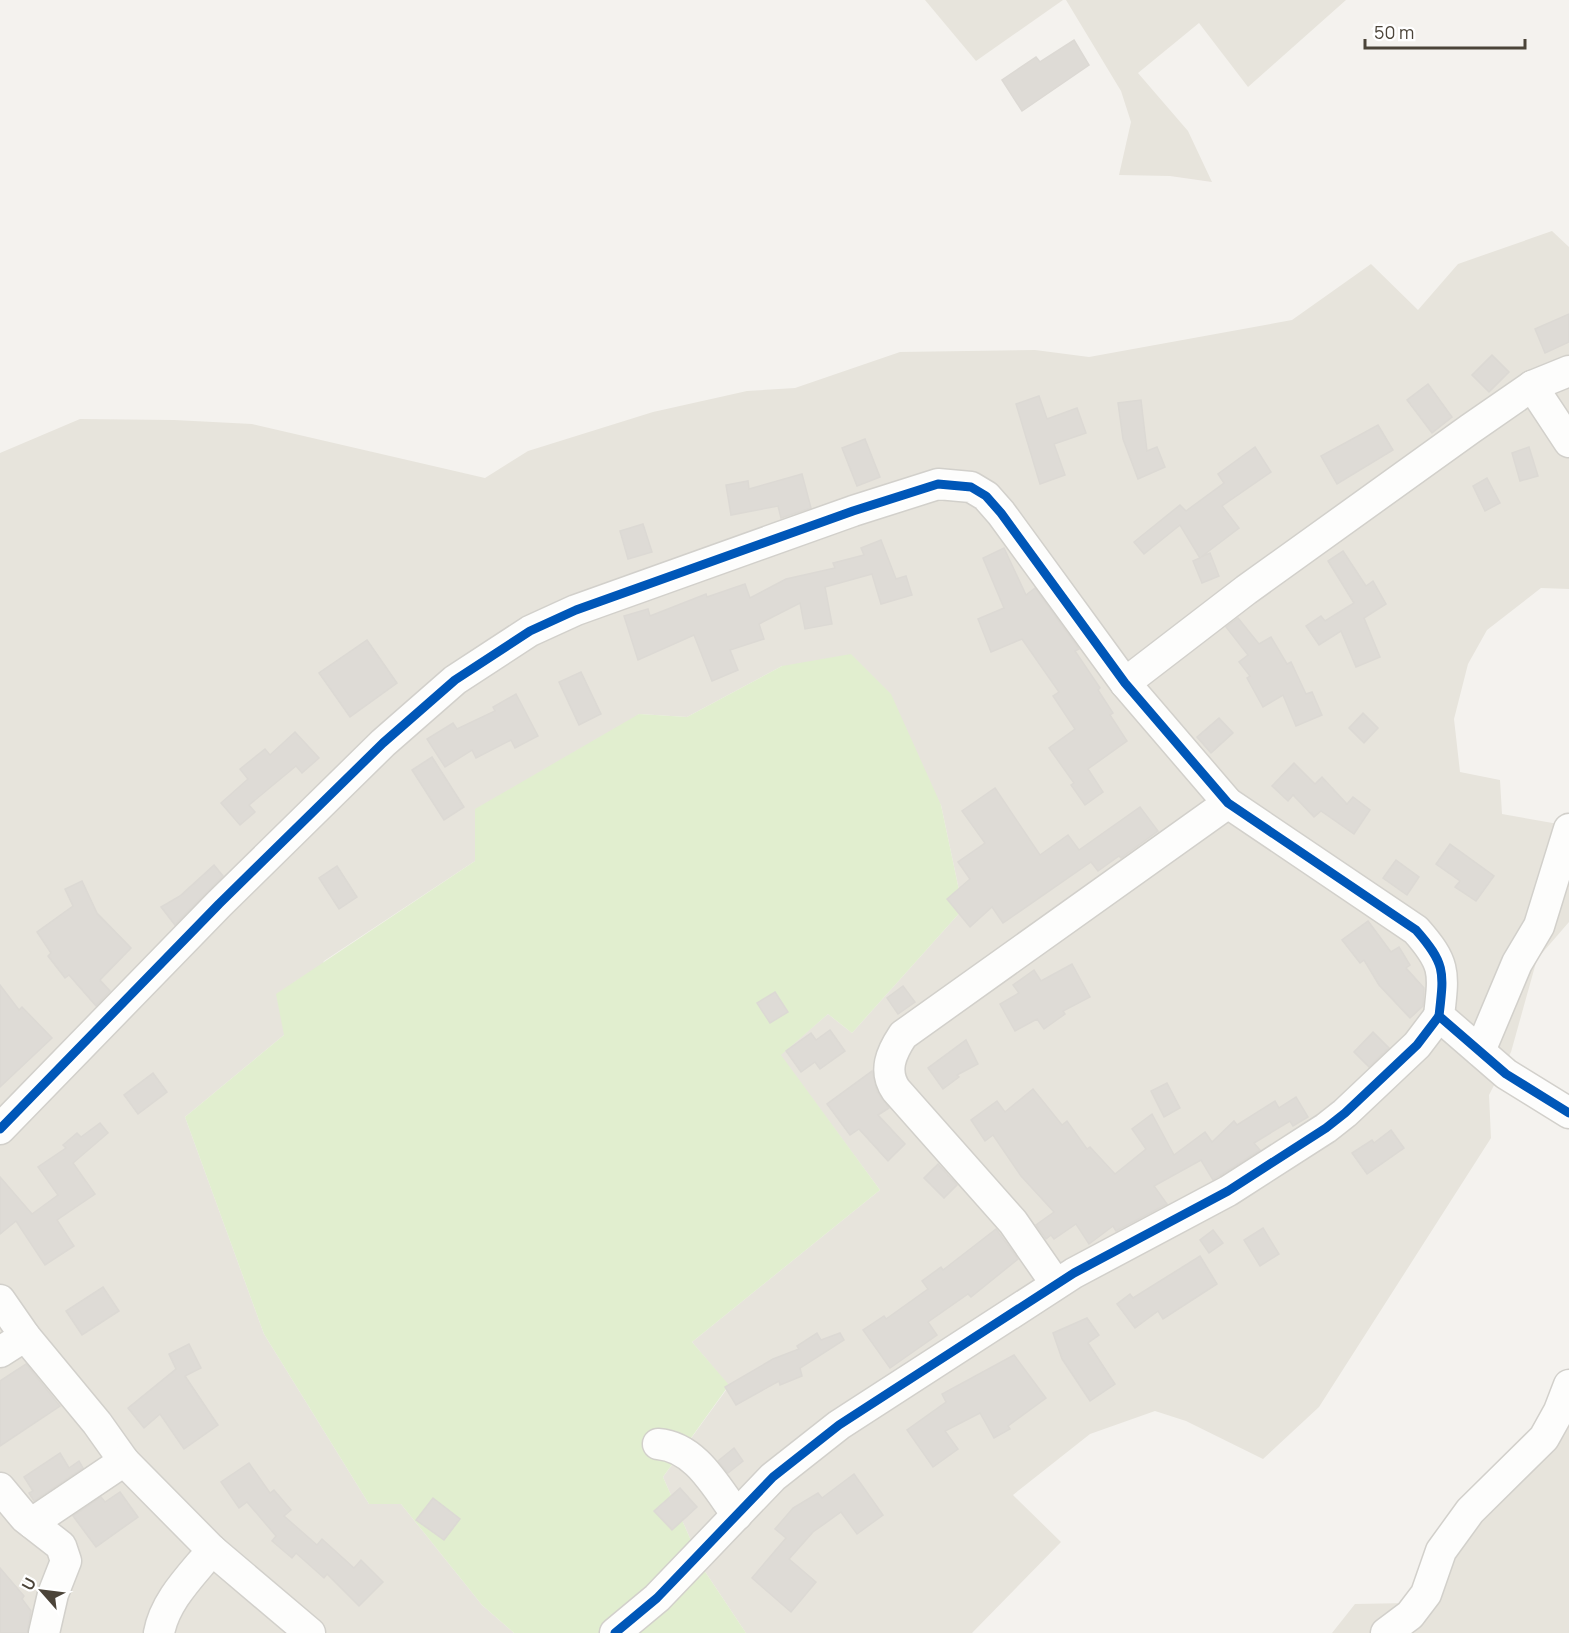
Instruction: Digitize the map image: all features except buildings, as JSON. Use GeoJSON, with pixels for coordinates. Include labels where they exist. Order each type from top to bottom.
{"type":"FeatureCollection","features":[{"type":"Feature","properties":{"kind":"street"},"geometry":{"type":"LineString","coordinates":[[1125,683],[1246,590],[1532,386],[1569,371]]}},
{"type":"Feature","properties":{"kind":"street"},"geometry":{"type":"LineString","coordinates":[[1532,386],[1569,442]]}},
{"type":"Feature","properties":{"kind":"street"},"geometry":{"type":"LineString","coordinates":[[0,1129],[219,904],[383,743],[455,680],[530,631],[576,610],[853,511],[938,484],[971,487],[986,496],[1002,513],[1125,683],[1228,803],[1416,930],[1437,954],[1441,964],[1439,1016],[1417,1045],[1346,1113],[1326,1128],[1228,1191],[1056,1284],[839,1425],[773,1477],[657,1598],[615,1633]]}},
{"type":"Feature","properties":{"kind":"street"},"geometry":{"type":"LineString","coordinates":[[1056,1284],[1013,1222],[896,1090],[890,1080],[892,1054],[903,1035],[1228,803]]}},
{"type":"Feature","properties":{"kind":"street"},"geometry":{"type":"LineString","coordinates":[[1480,1051],[1517,963],[1539,926],[1569,829]]}},
{"type":"Feature","properties":{"kind":"street"},"geometry":{"type":"LineString","coordinates":[[1439,1016],[1506,1074],[1569,1113]]}},
{"type":"Feature","properties":{"kind":"street"},"geometry":{"type":"LineString","coordinates":[[0,1300],[25,1336],[104,1432],[124,1461],[212,1550],[310,1633]]}},
{"type":"Feature","properties":{"kind":"street"},"geometry":{"type":"LineString","coordinates":[[0,1352],[25,1336]]}},
{"type":"Feature","properties":{"kind":"street"},"geometry":{"type":"LineString","coordinates":[[1386,1633],[1410,1615],[1426,1594],[1441,1551],[1470,1511],[1544,1438],[1559,1411],[1569,1385]]}},
{"type":"Feature","properties":{"kind":"street"},"geometry":{"type":"LineString","coordinates":[[658,1444],[678,1448],[699,1464],[737,1515]]}},
{"type":"Feature","properties":{"kind":"street"},"geometry":{"type":"LineString","coordinates":[[32,1523],[124,1461]]}},
{"type":"Feature","properties":{"kind":"street"},"geometry":{"type":"LineString","coordinates":[[0,1488],[32,1523],[61,1546],[66,1561],[53,1593],[44,1633]]}},
{"type":"Feature","properties":{"kind":"street"},"geometry":{"type":"LineString","coordinates":[[159,1633],[160,1623],[179,1590],[212,1550]]}},
{"type":"Feature","properties":{"kind":"shaded area"},"geometry":{"type":"Polygon","coordinates":[[[925,0],[1063,0],[976,61],[925,0]]]}},
{"type":"Feature","properties":{"kind":"shaded area"},"geometry":{"type":"Polygon","coordinates":[[[1066,0],[1346,0],[1248,87],[1199,23],[1138,73],[1188,131],[1212,182],[1170,176],[1119,175],[1131,122],[1121,91],[1066,0]]]}},
{"type":"Feature","properties":{"kind":"shaded area"},"geometry":{"type":"Polygon","coordinates":[[[1552,231],[1569,247],[1569,589],[1541,588],[1487,630],[1468,664],[1454,719],[1460,772],[1500,780],[1502,814],[1564,825],[1569,842],[1569,922],[1537,959],[1511,1052],[1489,1095],[1491,1138],[1319,1407],[1263,1459],[1186,1421],[1155,1411],[1090,1434],[1013,1495],[1061,1542],[972,1633],[746,1633],[704,1570],[663,1477],[729,1386],[692,1342],[880,1190],[780,1055],[828,1014],[852,1033],[963,909],[941,805],[782,666],[687,717],[639,714],[475,861],[324,961],[284,1035],[185,1117],[264,1334],[369,1504],[401,1504],[482,1605],[514,1633],[0,1633],[0,453],[80,419],[252,424],[485,478],[528,451],[653,412],[747,391],[795,388],[900,352],[1035,350],[1089,357],[1292,320],[1371,264],[1418,310],[1458,264],[1552,231]]]}},
{"type":"Feature","properties":{"kind":"shaded area"},"geometry":{"type":"Polygon","coordinates":[[[1569,1402],[1569,1633],[1332,1633],[1355,1604],[1408,1603],[1569,1402]]]}},
{"type":"Feature","properties":{"kind":"green space"},"geometry":{"type":"Polygon","coordinates":[[[851,654],[891,694],[941,805],[963,909],[852,1033],[828,1014],[781,1055],[880,1190],[692,1342],[729,1385],[663,1477],[704,1570],[746,1633],[514,1633],[482,1605],[401,1504],[369,1504],[264,1334],[185,1117],[284,1035],[276,994],[475,861],[475,809],[639,714],[687,717],[782,666],[851,654]]]}},
{"type":"Feature","properties":{"kind":"cycle path"},"geometry":{"type":"LineString","coordinates":[[0,1129],[219,904],[383,743],[455,680],[530,631],[576,610],[853,511],[938,484],[971,487],[986,496],[1001,513],[1125,683],[1228,803],[1416,930],[1433,952],[1441,969],[1442,989],[1439,1016],[1506,1074],[1569,1113]]}},
{"type":"Feature","properties":{"kind":"cycle path"},"geometry":{"type":"LineString","coordinates":[[615,1633],[657,1598],[773,1477],[839,1425],[1074,1273],[1228,1191],[1326,1128],[1417,1045],[1439,1016]]}}]}
